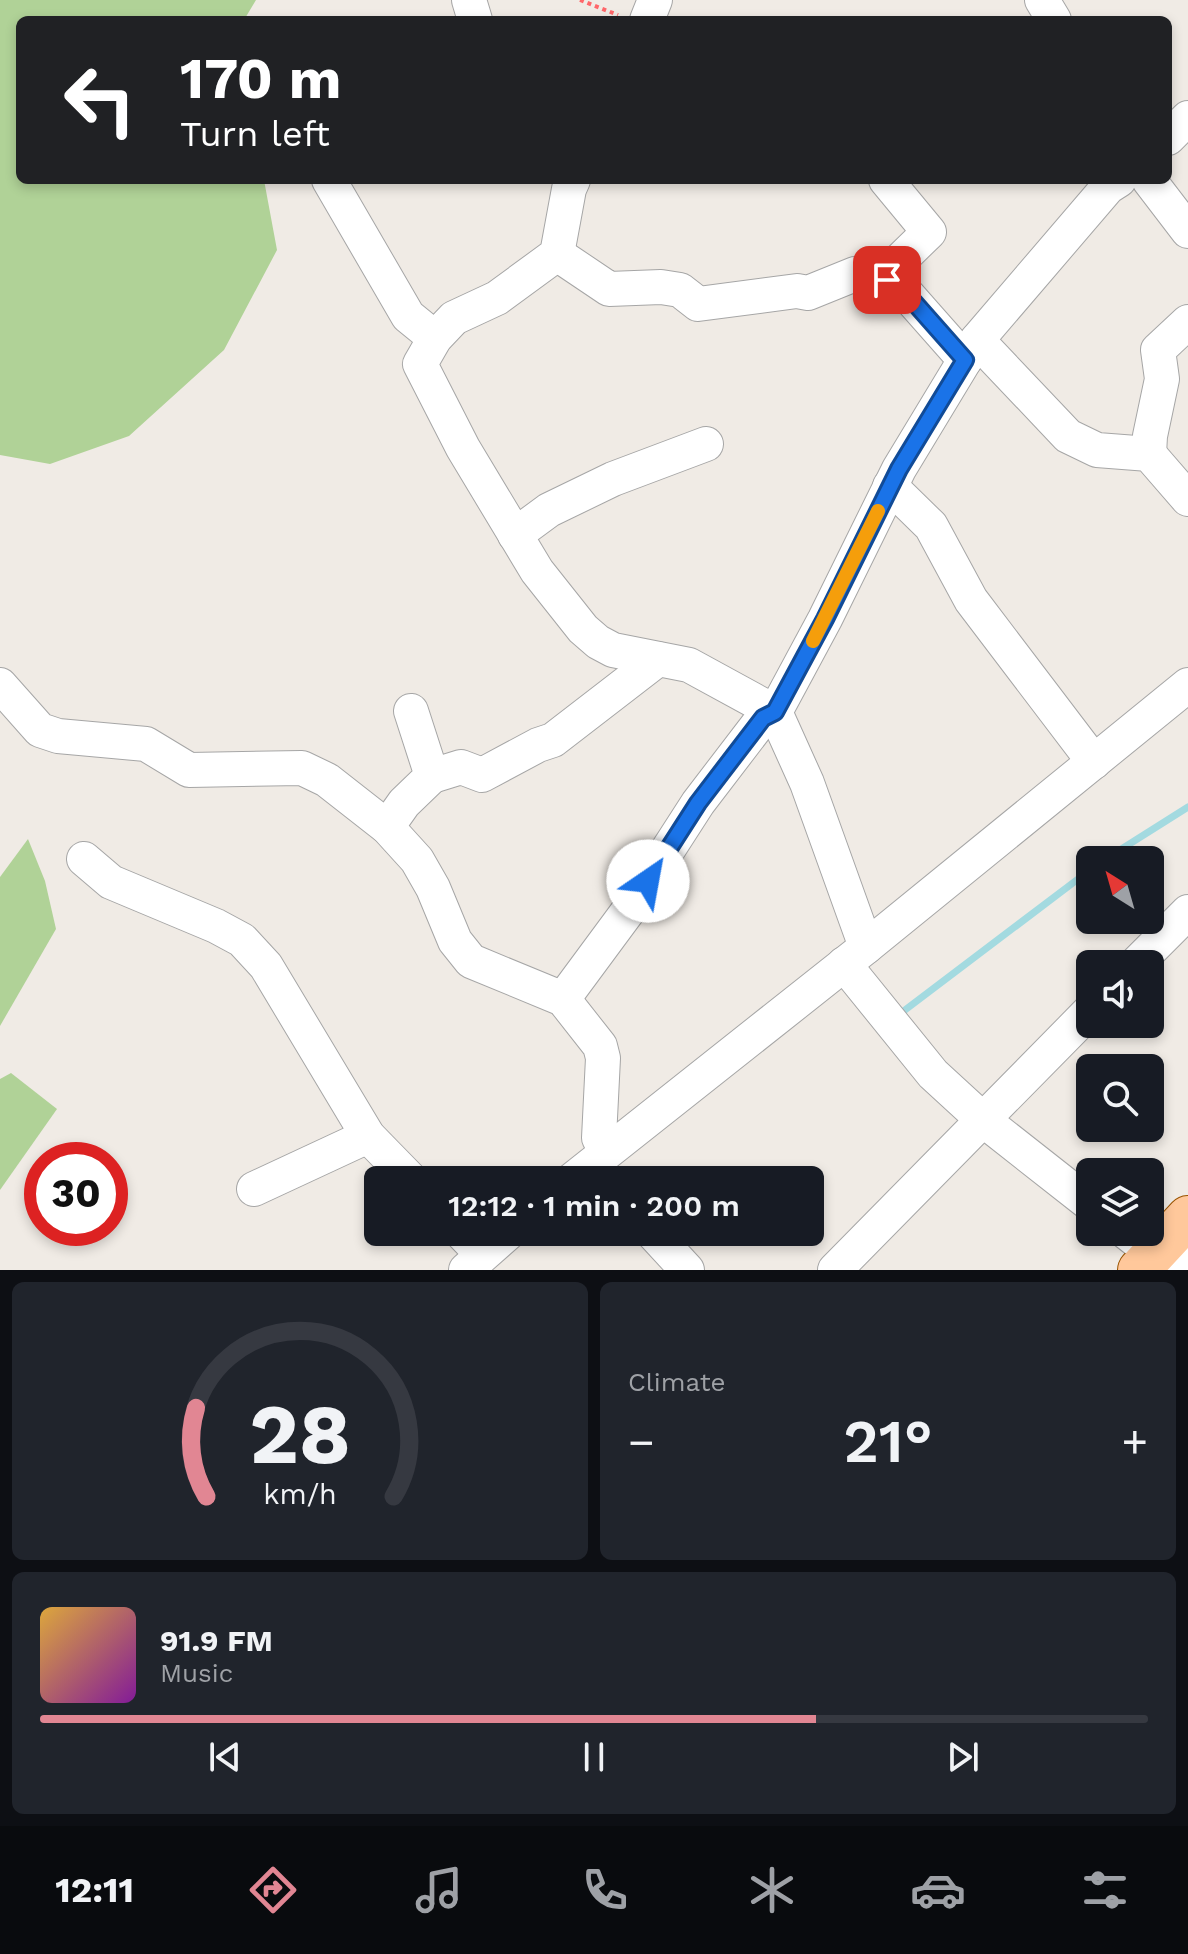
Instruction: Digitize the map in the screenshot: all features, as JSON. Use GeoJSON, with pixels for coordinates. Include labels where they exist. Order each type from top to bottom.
{"type":"FeatureCollection","features":[{"type":"Feature","properties":{"kind":"main road"},"geometry":{"type":"LineString","coordinates":[[1152,1254],[1188,1217]]}},
{"type":"Feature","properties":{"kind":"street"},"geometry":{"type":"LineString","coordinates":[[1172,134],[1188,118]]}},
{"type":"Feature","properties":{"kind":"street"},"geometry":{"type":"LineString","coordinates":[[331,184],[408,316],[435,338]]}},
{"type":"Feature","properties":{"kind":"street"},"geometry":{"type":"LineString","coordinates":[[567,184],[557,254],[497,298],[454,318],[435,338],[420,364],[463,448],[537,571],[583,629],[613,650],[689,665],[775,712],[807,783],[855,956],[933,1074],[982,1119],[1076,1193]]}},
{"type":"Feature","properties":{"kind":"street"},"geometry":{"type":"LineString","coordinates":[[887,280],[890,270],[929,232],[889,184]]}},
{"type":"Feature","properties":{"kind":"street"},"geometry":{"type":"LineString","coordinates":[[563,999],[631,907],[698,803],[763,718],[775,712],[890,486],[971,350],[1110,184]]}},
{"type":"Feature","properties":{"kind":"street"},"geometry":{"type":"LineString","coordinates":[[1152,184],[1188,231]]}},
{"type":"Feature","properties":{"kind":"street"},"geometry":{"type":"LineString","coordinates":[[557,254],[609,289],[661,287],[680,290],[698,304],[797,291],[808,293],[855,274],[897,283],[1068,436],[1097,450],[1149,454]]}},
{"type":"Feature","properties":{"kind":"street"},"geometry":{"type":"LineString","coordinates":[[1188,322],[1158,350],[1162,379],[1149,454],[1188,499]]}},
{"type":"Feature","properties":{"kind":"street"},"geometry":{"type":"LineString","coordinates":[[515,535],[549,510],[613,479],[706,444]]}},
{"type":"Feature","properties":{"kind":"street"},"geometry":{"type":"LineString","coordinates":[[890,486],[931,526],[971,600],[1094,762]]}},
{"type":"Feature","properties":{"kind":"street"},"geometry":{"type":"LineString","coordinates":[[387,827],[404,803],[432,776],[461,767],[482,775],[553,740],[658,659]]}},
{"type":"Feature","properties":{"kind":"street"},"geometry":{"type":"LineString","coordinates":[[0,685],[40,730],[58,736],[146,744],[189,770],[302,768],[327,780],[387,827],[417,860],[433,888],[455,941],[471,961],[563,999],[600,1046],[603,1058],[599,1138],[594,1166]]}},
{"type":"Feature","properties":{"kind":"street"},"geometry":{"type":"LineString","coordinates":[[597,1166],[1188,685]]}},
{"type":"Feature","properties":{"kind":"street"},"geometry":{"type":"LineString","coordinates":[[411,711],[432,776]]}},
{"type":"Feature","properties":{"kind":"street"},"geometry":{"type":"LineString","coordinates":[[84,859],[111,882],[242,940],[266,966],[368,1136],[397,1166]]}},
{"type":"Feature","properties":{"kind":"street"},"geometry":{"type":"LineString","coordinates":[[1150,950],[1188,912]]}},
{"type":"Feature","properties":{"kind":"street"},"geometry":{"type":"LineString","coordinates":[[835,1270],[1076,1025]]}},
{"type":"Feature","properties":{"kind":"street"},"geometry":{"type":"LineString","coordinates":[[254,1189],[368,1136]]}},
{"type":"Feature","properties":{"kind":"street"},"geometry":{"type":"LineString","coordinates":[[665,1246],[687,1270]]}},
{"type":"Feature","properties":{"kind":"path"},"geometry":{"type":"LineString","coordinates":[[580,0],[618,16]]}},
{"type":"Feature","properties":{"kind":"green space"},"geometry":{"type":"Polygon","coordinates":[[[0,0],[256,0],[246,16],[16,16],[16,184],[265,184],[277,250],[224,350],[129,436],[50,464],[0,455],[0,0]]]}},
{"type":"Feature","properties":{"kind":"green space"},"geometry":{"type":"Polygon","coordinates":[[[28,839],[45,881],[56,929],[0,1026],[0,877],[28,839]]]}},
{"type":"Feature","properties":{"kind":"green space"},"geometry":{"type":"Polygon","coordinates":[[[11,1073],[57,1109],[34,1142],[24,1142],[24,1156],[0,1190],[0,1079],[11,1073]]]}},
{"type":"Feature","properties":{"kind":"waterway"},"geometry":{"type":"LineString","coordinates":[[1126,846],[1188,807]]}},
{"type":"Feature","properties":{"kind":"waterway"},"geometry":{"type":"LineString","coordinates":[[901,1013],[1076,881]]}},
{"type":"Feature","properties":{"kind":"slow traffic"},"geometry":{"type":"LineString","coordinates":[[813,641],[878,511]]}},
{"type":"Feature","properties":{"kind":"route"},"geometry":{"type":"LineString","coordinates":[[648,881],[698,803],[763,718],[775,712],[899,469],[965,360],[897,283],[887,280]]}}]}
